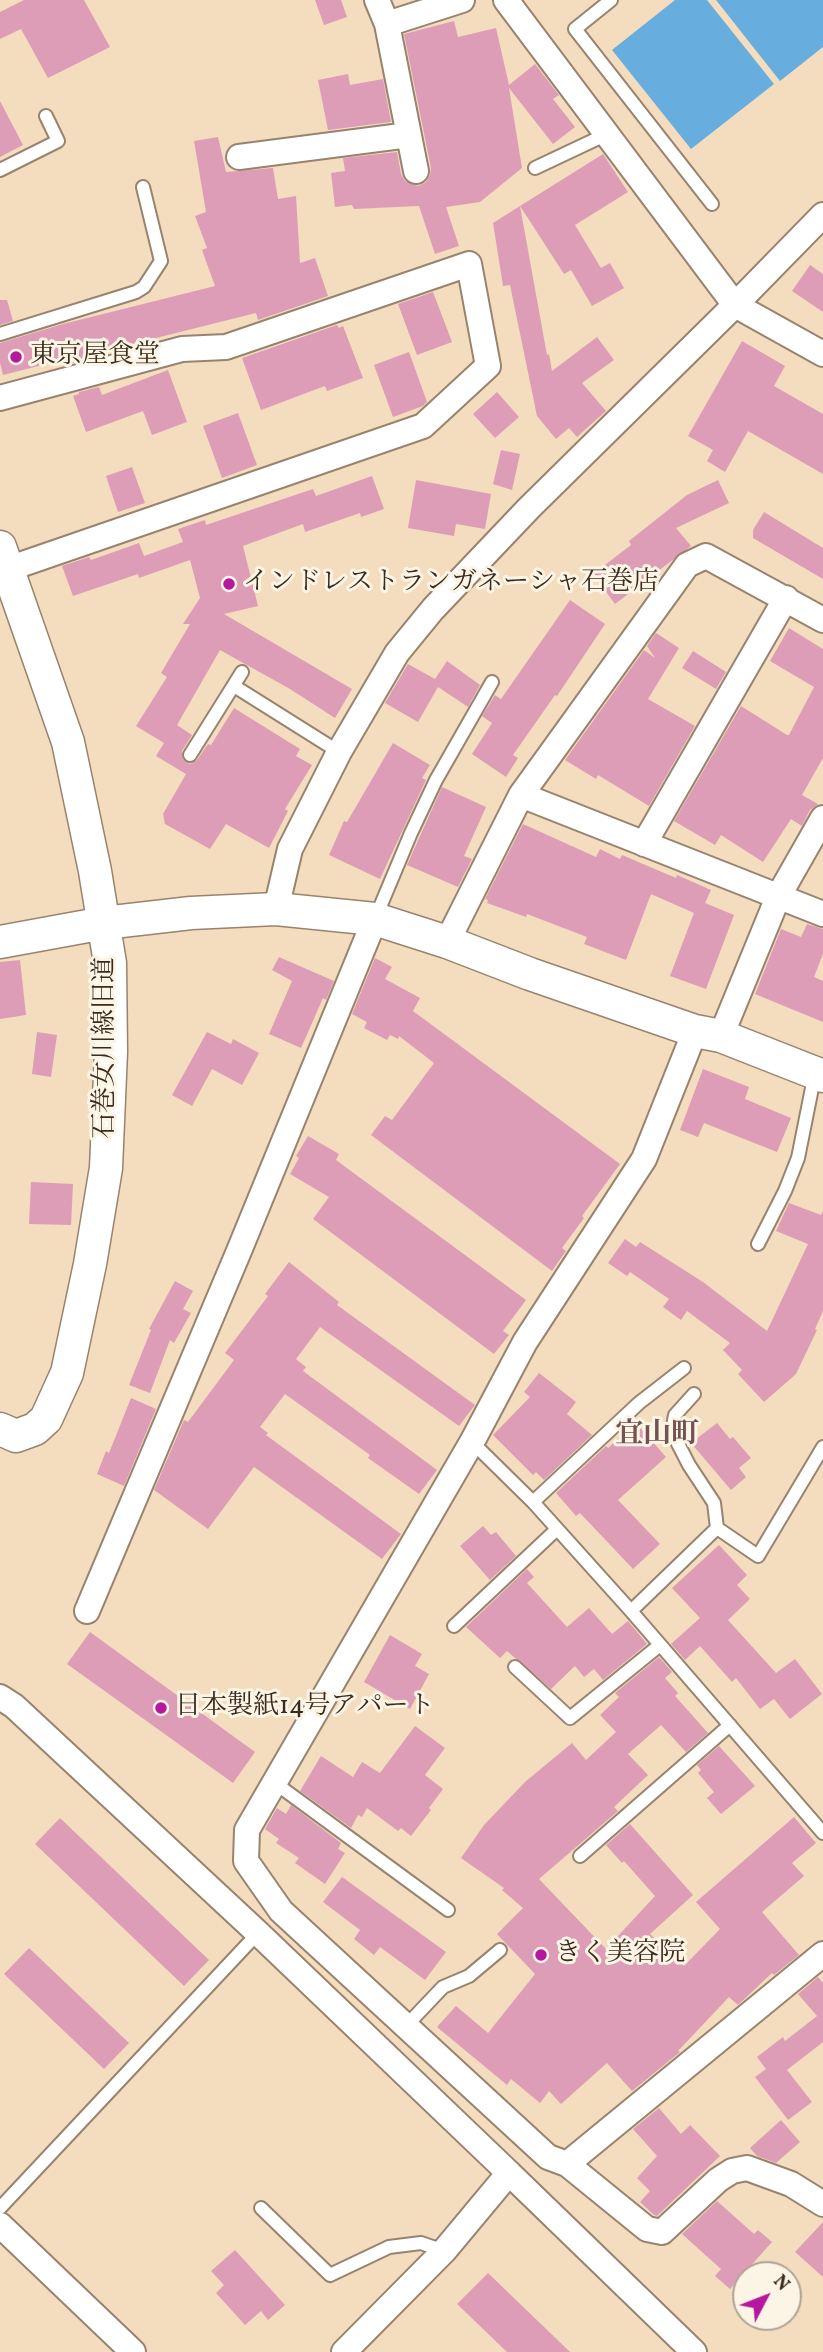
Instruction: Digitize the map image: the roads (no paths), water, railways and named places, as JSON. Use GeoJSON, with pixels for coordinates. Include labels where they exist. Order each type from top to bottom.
{"type":"FeatureCollection","features":[{"type":"Feature","properties":{"kind":"street"},"geometry":{"type":"LineString","coordinates":[[377,0],[387,24],[416,171]]}},
{"type":"Feature","properties":{"kind":"street"},"geometry":{"type":"LineString","coordinates":[[387,24],[462,0]]}},
{"type":"Feature","properties":{"kind":"street"},"geometry":{"type":"LineString","coordinates":[[506,0],[735,305],[823,354]]}},
{"type":"Feature","properties":{"kind":"street"},"geometry":{"type":"LineString","coordinates":[[239,157],[409,135]]}},
{"type":"Feature","properties":{"kind":"street"},"geometry":{"type":"LineString","coordinates":[[276,909],[290,849],[339,752],[397,653],[433,609],[529,508],[823,215]]}},
{"type":"Feature","properties":{"kind":"street"},"geometry":{"type":"LineString","coordinates":[[0,398],[182,349],[226,347],[469,264],[488,366],[423,426],[5,569]]}},
{"type":"Feature","properties":{"kind":"street"},"geometry":{"type":"LineString","coordinates":[[447,942],[521,795],[687,565],[706,556],[823,620]]}},
{"type":"Feature","properties":{"kind":"street","name":"石巻女川線旧道"},"geometry":{"type":"LineString","coordinates":[[0,1429],[16,1436],[35,1429],[46,1419],[67,1373],[87,1278],[106,1155],[111,1052],[110,963],[68,742],[5,569]]}},
{"type":"Feature","properties":{"kind":"street"},"geometry":{"type":"LineString","coordinates":[[644,844],[786,598]]}},
{"type":"Feature","properties":{"kind":"street"},"geometry":{"type":"LineString","coordinates":[[521,795],[823,914]]}},
{"type":"Feature","properties":{"kind":"street"},"geometry":{"type":"LineString","coordinates":[[823,818],[778,897],[644,1159],[525,1342],[472,1442],[247,1830],[246,1861],[281,1911],[548,2157],[568,2164],[647,2228],[662,2232],[718,2180],[732,2171],[747,2168],[791,2184],[823,2204]]}},
{"type":"Feature","properties":{"kind":"street"},"geometry":{"type":"LineString","coordinates":[[0,942],[104,923],[191,913],[276,909],[375,919],[708,1033],[819,1075]]}},
{"type":"Feature","properties":{"kind":"street"},"geometry":{"type":"LineString","coordinates":[[87,1611],[375,919]]}},
{"type":"Feature","properties":{"kind":"street"},"geometry":{"type":"LineString","coordinates":[[0,1697],[14,1706],[258,1933],[694,2352]]}},
{"type":"Feature","properties":{"kind":"street"},"geometry":{"type":"LineString","coordinates":[[258,1933],[281,1911]]}},
{"type":"Feature","properties":{"kind":"street"},"geometry":{"type":"LineString","coordinates":[[568,2164],[823,1954]]}},
{"type":"Feature","properties":{"kind":"street"},"geometry":{"type":"LineString","coordinates":[[344,2352],[444,2251],[509,2173]]}},
{"type":"Feature","properties":{"kind":"street"},"geometry":{"type":"LineString","coordinates":[[0,2225],[133,2352]]}},
{"type":"Feature","properties":{"kind":"lane"},"geometry":{"type":"LineString","coordinates":[[611,0],[575,29],[712,204]]}},
{"type":"Feature","properties":{"kind":"lane"},"geometry":{"type":"LineString","coordinates":[[0,170],[58,141],[46,116]]}},
{"type":"Feature","properties":{"kind":"lane"},"geometry":{"type":"LineString","coordinates":[[535,168],[607,134]]}},
{"type":"Feature","properties":{"kind":"lane"},"geometry":{"type":"LineString","coordinates":[[0,334],[136,292],[144,287],[161,261],[143,187]]}},
{"type":"Feature","properties":{"kind":"lane"},"geometry":{"type":"LineString","coordinates":[[190,755],[242,672]]}},
{"type":"Feature","properties":{"kind":"lane"},"geometry":{"type":"LineString","coordinates":[[375,919],[436,780],[492,682]]}},
{"type":"Feature","properties":{"kind":"lane"},"geometry":{"type":"LineString","coordinates":[[233,686],[339,752]]}},
{"type":"Feature","properties":{"kind":"lane"},"geometry":{"type":"LineString","coordinates":[[758,1244],[785,1191],[798,1158],[819,1075]]}},
{"type":"Feature","properties":{"kind":"lane"},"geometry":{"type":"LineString","coordinates":[[533,1502],[639,1403],[684,1368]]}},
{"type":"Feature","properties":{"kind":"lane"},"geometry":{"type":"LineString","coordinates":[[694,1394],[675,1415],[672,1432],[713,1503],[717,1528],[758,1556],[823,1447]]}},
{"type":"Feature","properties":{"kind":"lane"},"geometry":{"type":"LineString","coordinates":[[472,1442],[558,1529],[823,1833]]}},
{"type":"Feature","properties":{"kind":"lane"},"geometry":{"type":"LineString","coordinates":[[631,1611],[717,1528]]}},
{"type":"Feature","properties":{"kind":"lane"},"geometry":{"type":"LineString","coordinates":[[454,1626],[558,1529]]}},
{"type":"Feature","properties":{"kind":"lane"},"geometry":{"type":"LineString","coordinates":[[515,1667],[570,1718],[660,1645]]}},
{"type":"Feature","properties":{"kind":"lane"},"geometry":{"type":"LineString","coordinates":[[580,1856],[730,1725]]}},
{"type":"Feature","properties":{"kind":"lane"},"geometry":{"type":"LineString","coordinates":[[275,1783],[448,1910]]}},
{"type":"Feature","properties":{"kind":"lane"},"geometry":{"type":"LineString","coordinates":[[0,2207],[258,1933]]}},
{"type":"Feature","properties":{"kind":"lane"},"geometry":{"type":"LineString","coordinates":[[406,2026],[443,1987],[469,1976],[500,1950]]}},
{"type":"Feature","properties":{"kind":"lane"},"geometry":{"type":"LineString","coordinates":[[261,2208],[330,2275],[389,2247],[421,2243],[444,2251]]}},
{"type":"Feature","properties":{"kind":"water"},"geometry":{"type":"Polygon","coordinates":[[[675,0],[707,0],[774,84],[691,149],[612,50],[675,0]]]}},
{"type":"Feature","properties":{"kind":"water"},"geometry":{"type":"Polygon","coordinates":[[[716,0],[823,0],[823,47],[780,81],[716,0]]]}},
{"type":"Feature","properties":{"kind":"place","name":"東京屋食堂"},"geometry":{"type":"Point","coordinates":[16,357]}},
{"type":"Feature","properties":{"kind":"place","name":"インドレストランガネーシャ石巻店"},"geometry":{"type":"Point","coordinates":[229,584]}},
{"type":"Feature","properties":{"kind":"place","name":"日本製紙14号アパート"},"geometry":{"type":"Point","coordinates":[161,1708]}},
{"type":"Feature","properties":{"kind":"place","name":"きく美容院"},"geometry":{"type":"Point","coordinates":[541,1955]}},
{"type":"Feature","properties":{"kind":"district","name":"宜山町"},"geometry":{"type":"Point","coordinates":[657,1437]}}]}
